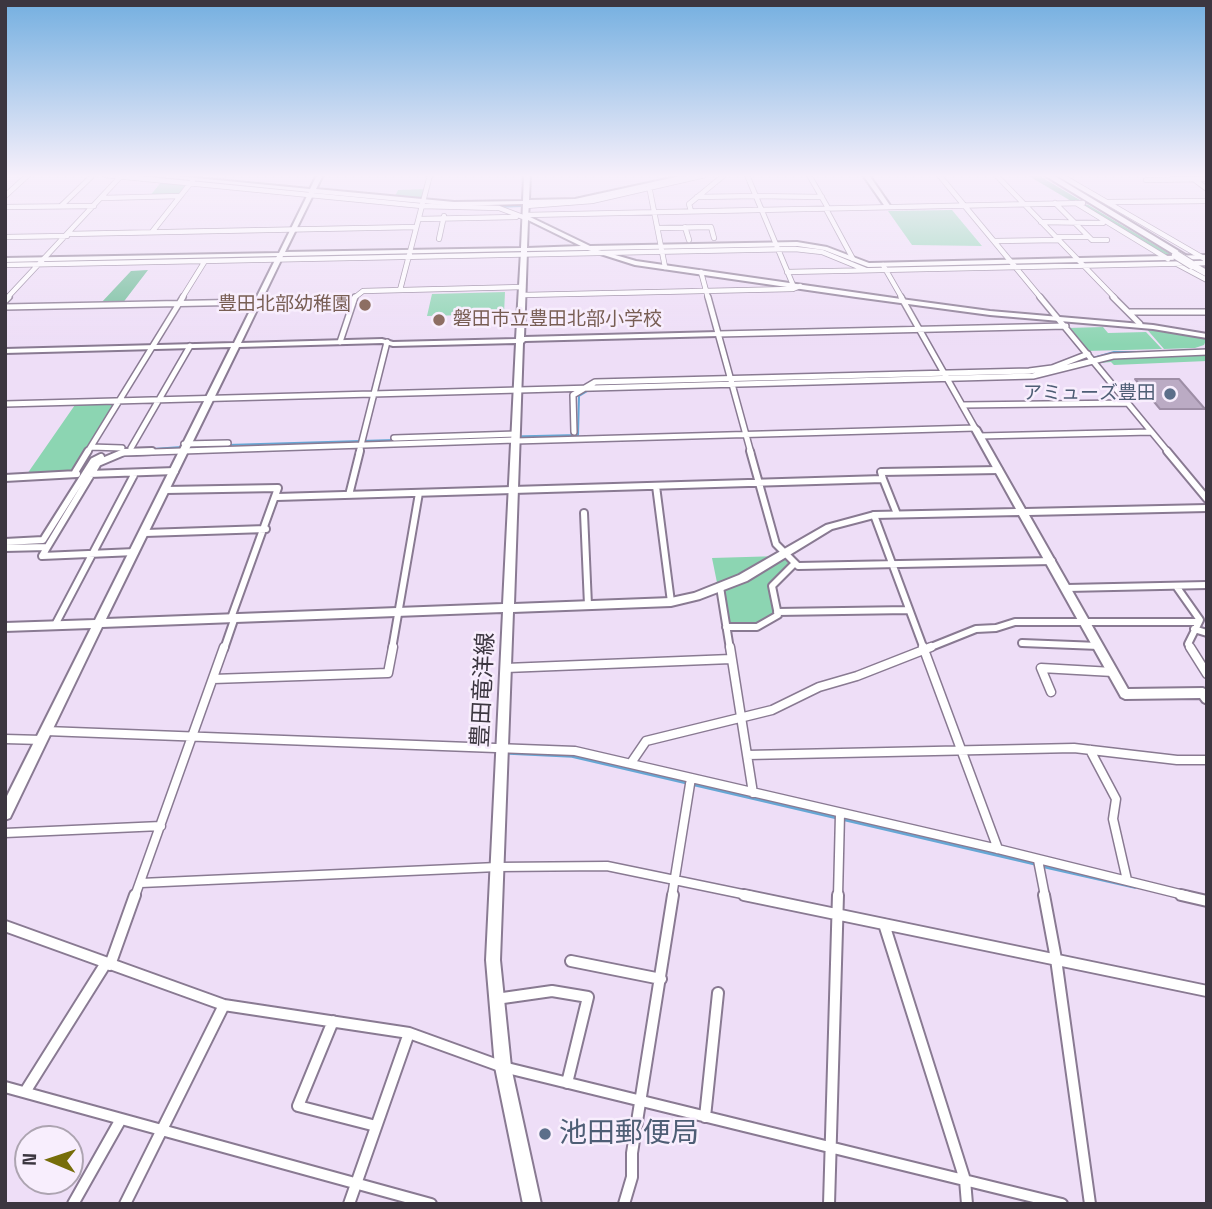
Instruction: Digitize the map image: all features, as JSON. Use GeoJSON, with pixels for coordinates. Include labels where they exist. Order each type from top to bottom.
{"type":"FeatureCollection","features":[{"type":"Feature","properties":{"kind":"highway"},"geometry":{"type":"LineString","coordinates":[[1132,231],[1175,258],[1203,264]]}},
{"type":"Feature","properties":{"kind":"highway"},"geometry":{"type":"LineString","coordinates":[[1134,231],[1175,258]]}},
{"type":"Feature","properties":{"kind":"street"},"geometry":{"type":"LineString","coordinates":[[5,301],[71,231]]}},
{"type":"Feature","properties":{"kind":"street"},"geometry":{"type":"LineString","coordinates":[[5,237],[193,231]]}},
{"type":"Feature","properties":{"kind":"street"},"geometry":{"type":"LineString","coordinates":[[5,814],[293,231]]}},
{"type":"Feature","properties":{"kind":"street"},"geometry":{"type":"LineString","coordinates":[[400,290],[415,231]]}},
{"type":"Feature","properties":{"kind":"street"},"geometry":{"type":"LineString","coordinates":[[439,239],[441,231]]}},
{"type":"Feature","properties":{"kind":"street","name":"豊田竜洋線"},"geometry":{"type":"LineString","coordinates":[[525,231],[510,608],[493,932],[495,999],[503,1067],[532,1204]]}},
{"type":"Feature","properties":{"kind":"street"},"geometry":{"type":"LineString","coordinates":[[555,231],[601,254],[665,267],[1063,323]]}},
{"type":"Feature","properties":{"kind":"street"},"geometry":{"type":"LineString","coordinates":[[659,231],[665,267]]}},
{"type":"Feature","properties":{"kind":"street"},"geometry":{"type":"LineString","coordinates":[[686,231],[689,240]]}},
{"type":"Feature","properties":{"kind":"street"},"geometry":{"type":"LineString","coordinates":[[712,231],[714,238]]}},
{"type":"Feature","properties":{"kind":"street"},"geometry":{"type":"LineString","coordinates":[[771,231],[787,272],[796,286]]}},
{"type":"Feature","properties":{"kind":"street"},"geometry":{"type":"LineString","coordinates":[[839,231],[854,261],[866,270]]}},
{"type":"Feature","properties":{"kind":"street"},"geometry":{"type":"LineString","coordinates":[[987,231],[1207,499]]}},
{"type":"Feature","properties":{"kind":"street"},"geometry":{"type":"LineString","coordinates":[[1050,231],[1140,324]]}},
{"type":"Feature","properties":{"kind":"street"},"geometry":{"type":"LineString","coordinates":[[1082,231],[1092,240],[1107,240]]}},
{"type":"Feature","properties":{"kind":"street"},"geometry":{"type":"LineString","coordinates":[[1124,231],[1175,258],[1207,281]]}},
{"type":"Feature","properties":{"kind":"street"},"geometry":{"type":"LineString","coordinates":[[1153,231],[1203,264]]}},
{"type":"Feature","properties":{"kind":"street"},"geometry":{"type":"LineString","coordinates":[[995,241],[1088,237]]}},
{"type":"Feature","properties":{"kind":"street"},"geometry":{"type":"LineString","coordinates":[[42,262],[524,252],[601,254],[817,246],[854,261],[884,267],[1175,258],[1203,264]]}},
{"type":"Feature","properties":{"kind":"street"},"geometry":{"type":"LineString","coordinates":[[524,252],[588,248],[663,250]]}},
{"type":"Feature","properties":{"kind":"street"},"geometry":{"type":"LineString","coordinates":[[5,262],[205,261],[281,256]]}},
{"type":"Feature","properties":{"kind":"street"},"geometry":{"type":"LineString","coordinates":[[74,474],[205,261]]}},
{"type":"Feature","properties":{"kind":"street"},"geometry":{"type":"LineString","coordinates":[[787,272],[884,267]]}},
{"type":"Feature","properties":{"kind":"street"},"geometry":{"type":"LineString","coordinates":[[884,267],[1125,694],[1206,695]]}},
{"type":"Feature","properties":{"kind":"street"},"geometry":{"type":"LineString","coordinates":[[701,272],[776,544],[798,566],[1052,561]]}},
{"type":"Feature","properties":{"kind":"street"},"geometry":{"type":"LineString","coordinates":[[340,342],[355,295],[363,291],[706,291],[793,289],[796,286]]}},
{"type":"Feature","properties":{"kind":"street"},"geometry":{"type":"LineString","coordinates":[[5,307],[353,300]]}},
{"type":"Feature","properties":{"kind":"street"},"geometry":{"type":"LineString","coordinates":[[1130,312],[1207,312]]}},
{"type":"Feature","properties":{"kind":"street"},"geometry":{"type":"LineString","coordinates":[[5,351],[340,342],[393,344],[1063,323],[1140,324],[1207,336]]}},
{"type":"Feature","properties":{"kind":"street"},"geometry":{"type":"LineString","coordinates":[[349,495],[387,342]]}},
{"type":"Feature","properties":{"kind":"street"},"geometry":{"type":"LineString","coordinates":[[131,447],[190,346]]}},
{"type":"Feature","properties":{"kind":"street"},"geometry":{"type":"LineString","coordinates":[[5,404],[1043,375],[1117,355],[1207,352]]}},
{"type":"Feature","properties":{"kind":"street"},"geometry":{"type":"LineString","coordinates":[[945,376],[1042,370],[1088,354]]}},
{"type":"Feature","properties":{"kind":"street"},"geometry":{"type":"LineString","coordinates":[[574,432],[573,395],[584,388]]}},
{"type":"Feature","properties":{"kind":"street"},"geometry":{"type":"LineString","coordinates":[[962,405],[1128,403]]}},
{"type":"Feature","properties":{"kind":"street"},"geometry":{"type":"LineString","coordinates":[[91,447],[745,434],[1151,432]]}},
{"type":"Feature","properties":{"kind":"street"},"geometry":{"type":"LineString","coordinates":[[5,542],[43,540],[98,463],[124,452],[187,447]]}},
{"type":"Feature","properties":{"kind":"street"},"geometry":{"type":"LineString","coordinates":[[122,448],[93,461],[42,556],[135,552]]}},
{"type":"Feature","properties":{"kind":"street"},"geometry":{"type":"LineString","coordinates":[[897,514],[881,472],[999,470]]}},
{"type":"Feature","properties":{"kind":"street"},"geometry":{"type":"LineString","coordinates":[[5,478],[175,471]]}},
{"type":"Feature","properties":{"kind":"street"},"geometry":{"type":"LineString","coordinates":[[55,625],[135,473]]}},
{"type":"Feature","properties":{"kind":"street"},"geometry":{"type":"LineString","coordinates":[[277,498],[883,479]]}},
{"type":"Feature","properties":{"kind":"street"},"geometry":{"type":"LineString","coordinates":[[656,486],[671,602]]}},
{"type":"Feature","properties":{"kind":"street"},"geometry":{"type":"LineString","coordinates":[[25,1092],[108,964],[141,883],[277,498],[278,488],[166,490]]}},
{"type":"Feature","properties":{"kind":"street"},"geometry":{"type":"LineString","coordinates":[[213,679],[387,673],[419,493]]}},
{"type":"Feature","properties":{"kind":"street"},"geometry":{"type":"LineString","coordinates":[[5,627],[671,602],[743,578],[829,527],[874,515],[1207,508]]}},
{"type":"Feature","properties":{"kind":"street"},"geometry":{"type":"LineString","coordinates":[[584,513],[588,605]]}},
{"type":"Feature","properties":{"kind":"street"},"geometry":{"type":"LineString","coordinates":[[874,515],[998,849]]}},
{"type":"Feature","properties":{"kind":"street"},"geometry":{"type":"LineString","coordinates":[[145,533],[265,529]]}},
{"type":"Feature","properties":{"kind":"street"},"geometry":{"type":"LineString","coordinates":[[5,548],[47,547]]}},
{"type":"Feature","properties":{"kind":"street"},"geometry":{"type":"LineString","coordinates":[[726,627],[757,627],[778,615],[772,586],[795,563]]}},
{"type":"Feature","properties":{"kind":"street"},"geometry":{"type":"LineString","coordinates":[[1067,588],[1207,585]]}},
{"type":"Feature","properties":{"kind":"street"},"geometry":{"type":"LineString","coordinates":[[1176,586],[1200,620],[1188,644],[1207,674]]}},
{"type":"Feature","properties":{"kind":"street"},"geometry":{"type":"LineString","coordinates":[[720,587],[753,793]]}},
{"type":"Feature","properties":{"kind":"street"},"geometry":{"type":"LineString","coordinates":[[777,612],[909,610]]}},
{"type":"Feature","properties":{"kind":"street"},"geometry":{"type":"LineString","coordinates":[[631,763],[646,741],[772,710],[818,687],[857,676],[976,629],[996,628],[1015,622],[1196,626],[1207,633]]}},
{"type":"Feature","properties":{"kind":"street"},"geometry":{"type":"LineString","coordinates":[[1022,643],[1099,646]]}},
{"type":"Feature","properties":{"kind":"street"},"geometry":{"type":"LineString","coordinates":[[506,668],[731,659]]}},
{"type":"Feature","properties":{"kind":"street"},"geometry":{"type":"LineString","coordinates":[[1051,692],[1041,668],[1113,672]]}},
{"type":"Feature","properties":{"kind":"street"},"geometry":{"type":"LineString","coordinates":[[5,740],[44,736],[192,737],[575,751],[998,849],[1207,901]]}},
{"type":"Feature","properties":{"kind":"street"},"geometry":{"type":"LineString","coordinates":[[747,755],[1090,750],[1177,760],[1207,760]]}},
{"type":"Feature","properties":{"kind":"street"},"geometry":{"type":"LineString","coordinates":[[1090,750],[1116,799],[1113,820],[1126,880]]}},
{"type":"Feature","properties":{"kind":"street"},"geometry":{"type":"LineString","coordinates":[[624,1204],[632,1177],[632,1153],[677,882],[691,778]]}},
{"type":"Feature","properties":{"kind":"street"},"geometry":{"type":"LineString","coordinates":[[829,1204],[840,814]]}},
{"type":"Feature","properties":{"kind":"street"},"geometry":{"type":"LineString","coordinates":[[5,833],[160,826]]}},
{"type":"Feature","properties":{"kind":"street"},"geometry":{"type":"LineString","coordinates":[[1038,860],[1056,959],[1090,1204]]}},
{"type":"Feature","properties":{"kind":"street"},"geometry":{"type":"LineString","coordinates":[[141,883],[497,867],[607,866],[1207,991]]}},
{"type":"Feature","properties":{"kind":"street"},"geometry":{"type":"LineString","coordinates":[[884,924],[965,1180],[967,1204]]}},
{"type":"Feature","properties":{"kind":"street"},"geometry":{"type":"LineString","coordinates":[[5,926],[224,1005],[409,1033],[503,1067],[1062,1204]]}},
{"type":"Feature","properties":{"kind":"street"},"geometry":{"type":"LineString","coordinates":[[571,961],[661,979]]}},
{"type":"Feature","properties":{"kind":"street"},"geometry":{"type":"LineString","coordinates":[[495,999],[544,990],[559,990],[588,997],[567,1083]]}},
{"type":"Feature","properties":{"kind":"street"},"geometry":{"type":"LineString","coordinates":[[705,1117],[718,993]]}},
{"type":"Feature","properties":{"kind":"street"},"geometry":{"type":"LineString","coordinates":[[125,1204],[224,1005]]}},
{"type":"Feature","properties":{"kind":"street"},"geometry":{"type":"LineString","coordinates":[[333,1021],[298,1106],[376,1126]]}},
{"type":"Feature","properties":{"kind":"street"},"geometry":{"type":"LineString","coordinates":[[349,1204],[409,1033]]}},
{"type":"Feature","properties":{"kind":"street"},"geometry":{"type":"LineString","coordinates":[[5,1087],[431,1204]]}},
{"type":"Feature","properties":{"kind":"street"},"geometry":{"type":"LineString","coordinates":[[73,1204],[121,1119]]}},
{"type":"Feature","properties":{"kind":"green space"},"geometry":{"type":"Polygon","coordinates":[[[902,231],[970,231],[982,246],[912,245],[902,231]]]}},
{"type":"Feature","properties":{"kind":"green space"},"geometry":{"type":"Polygon","coordinates":[[[1123,231],[1132,231],[1177,258],[1166,257],[1123,231]]]}},
{"type":"Feature","properties":{"kind":"green space"},"geometry":{"type":"Polygon","coordinates":[[[792,244],[818,246],[868,265],[1177,258],[1185,263],[866,270],[812,250],[280,259],[282,254],[792,244]]]}},
{"type":"Feature","properties":{"kind":"green space"},"geometry":{"type":"Polygon","coordinates":[[[148,270],[122,304],[100,304],[131,271],[148,270]]]}},
{"type":"Feature","properties":{"kind":"green space"},"geometry":{"type":"Polygon","coordinates":[[[505,292],[504,314],[427,316],[432,294],[505,292]]]}},
{"type":"Feature","properties":{"kind":"green space"},"geometry":{"type":"Polygon","coordinates":[[[1144,326],[1207,338],[1204,345],[1195,348],[1164,349],[1144,326]]]}},
{"type":"Feature","properties":{"kind":"green space"},"geometry":{"type":"Polygon","coordinates":[[[1103,327],[1108,333],[1146,332],[1162,349],[1086,351],[1067,328],[1103,327]]]}},
{"type":"Feature","properties":{"kind":"green space"},"geometry":{"type":"Polygon","coordinates":[[[1207,352],[1207,361],[1114,365],[1111,362],[1100,363],[1099,359],[1207,352]]]}},
{"type":"Feature","properties":{"kind":"green space"},"geometry":{"type":"Polygon","coordinates":[[[117,401],[74,474],[25,477],[77,402],[117,401]]]}},
{"type":"Feature","properties":{"kind":"green space"},"geometry":{"type":"Polygon","coordinates":[[[786,552],[795,563],[768,588],[777,612],[757,627],[726,627],[712,558],[780,556],[786,552]]]}},
{"type":"Feature","properties":{"kind":"building","name":"アミューズ豊田"},"geometry":{"type":"Polygon","coordinates":[[[1135,379],[1179,379],[1205,409],[1160,409],[1135,379]]]}},
{"type":"Feature","properties":{"kind":"waterway"},"geometry":{"type":"LineString","coordinates":[[792,247],[810,248]]}},
{"type":"Feature","properties":{"kind":"waterway"},"geometry":{"type":"LineString","coordinates":[[820,249],[868,267],[1181,261]]}},
{"type":"Feature","properties":{"kind":"waterway"},"geometry":{"type":"LineString","coordinates":[[5,262],[642,250]]}},
{"type":"Feature","properties":{"kind":"waterway"},"geometry":{"type":"LineString","coordinates":[[1191,261],[1207,260]]}},
{"type":"Feature","properties":{"kind":"waterway"},"geometry":{"type":"LineString","coordinates":[[1072,364],[1114,352],[1155,352]]}},
{"type":"Feature","properties":{"kind":"waterway"},"geometry":{"type":"LineString","coordinates":[[595,386],[777,380]]}},
{"type":"Feature","properties":{"kind":"waterway"},"geometry":{"type":"LineString","coordinates":[[493,437],[578,435],[579,396],[589,390]]}},
{"type":"Feature","properties":{"kind":"waterway"},"geometry":{"type":"LineString","coordinates":[[227,445],[395,440]]}},
{"type":"Feature","properties":{"kind":"waterway"},"geometry":{"type":"LineString","coordinates":[[153,449],[182,447]]}},
{"type":"Feature","properties":{"kind":"waterway"},"geometry":{"type":"LineString","coordinates":[[37,543],[45,543],[48,538]]}},
{"type":"Feature","properties":{"kind":"waterway"},"geometry":{"type":"LineString","coordinates":[[509,753],[572,756],[1036,864]]}},
{"type":"Feature","properties":{"kind":"waterway"},"geometry":{"type":"LineString","coordinates":[[1042,866],[1135,887]]}},
{"type":"Feature","properties":{"kind":"place","name":"豊田北部幼稚園"},"geometry":{"type":"Point","coordinates":[365,305]}},
{"type":"Feature","properties":{"kind":"place","name":"磐田市立豊田北部小学校"},"geometry":{"type":"Point","coordinates":[439,320]}},
{"type":"Feature","properties":{"kind":"place","name":"アミューズ豊田"},"geometry":{"type":"Point","coordinates":[1170,394]}},
{"type":"Feature","properties":{"kind":"place","name":"池田郵便局"},"geometry":{"type":"Point","coordinates":[545,1134]}}]}
